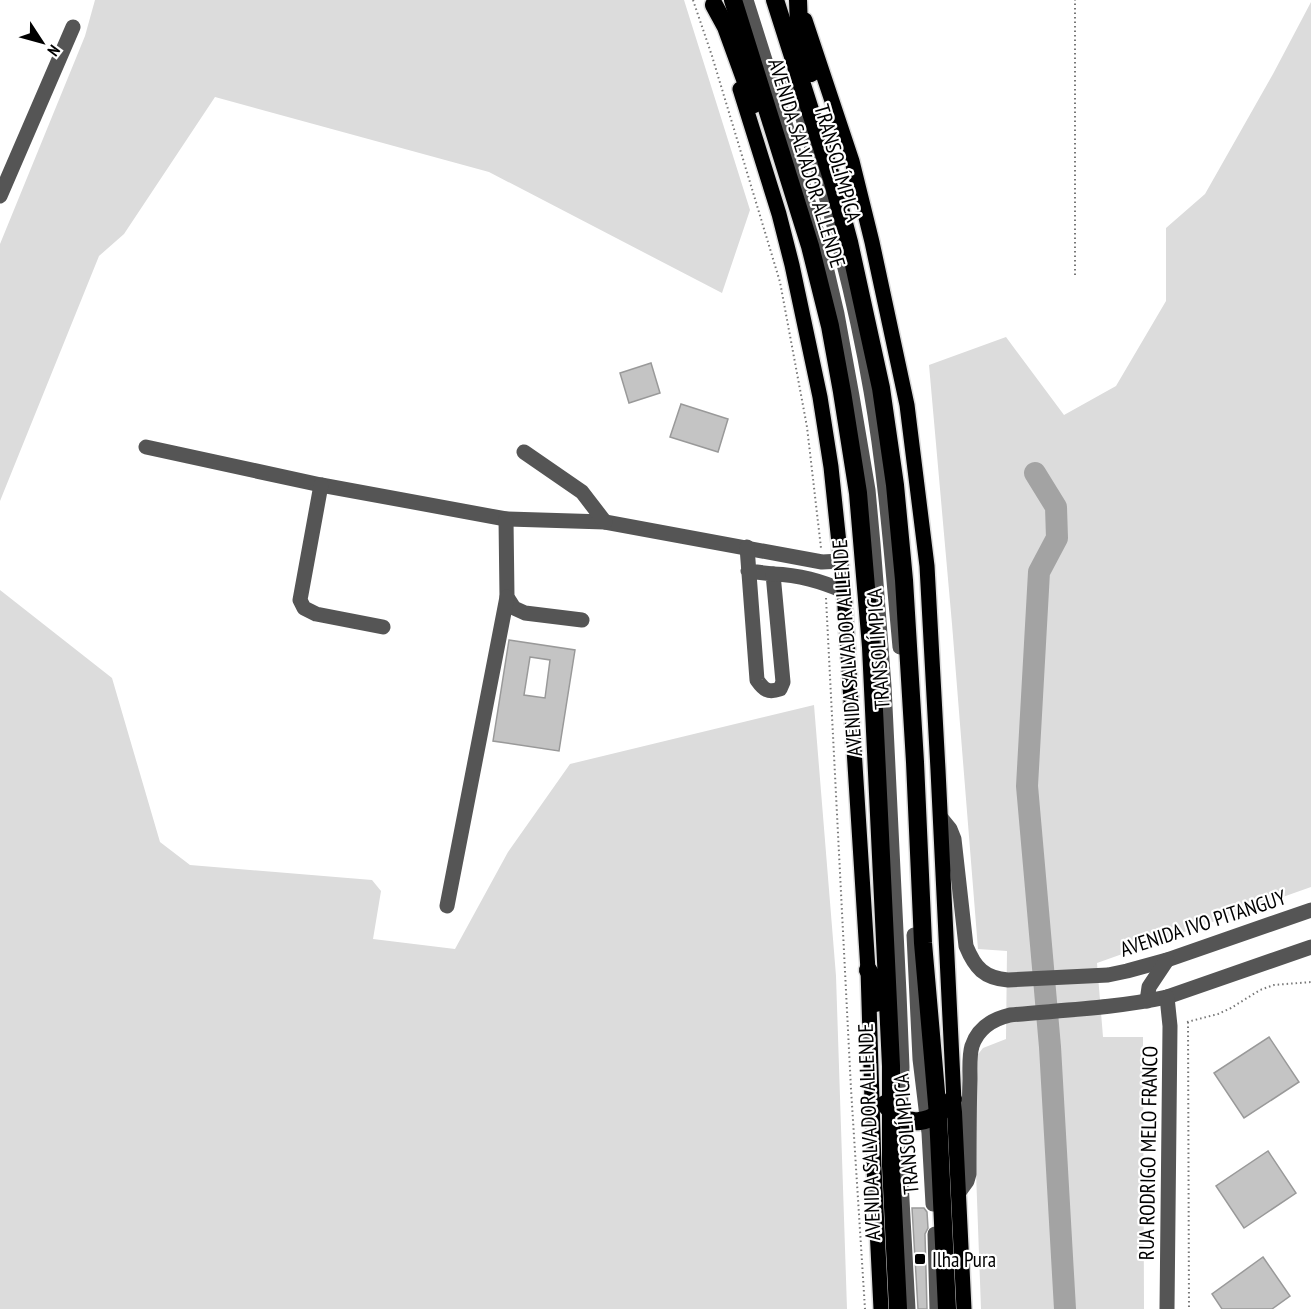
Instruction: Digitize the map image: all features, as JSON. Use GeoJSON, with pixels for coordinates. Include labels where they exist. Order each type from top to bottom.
{"type":"FeatureCollection","features":[{"type":"Feature","properties":{"kind":"highway","name":"AVENIDA SALVADOR ALLENDE"},"geometry":{"type":"LineString","coordinates":[[733,0],[810,246],[830,326],[858,493],[872,668],[891,1066],[896,1114],[891,1166],[898,1309]]}},
{"type":"Feature","properties":{"kind":"highway","name":"AVENIDA SALVADOR ALLENDE"},"geometry":{"type":"LineString","coordinates":[[776,0],[833,182],[849,242],[881,388],[895,485],[905,591],[933,1118],[947,1309]]}},
{"type":"Feature","properties":{"kind":"highway"},"geometry":{"type":"LineString","coordinates":[[798,0],[799,27],[836,170],[833,182]]}},
{"type":"Feature","properties":{"kind":"highway"},"geometry":{"type":"LineString","coordinates":[[713,3],[726,27],[800,234],[810,246]]}},
{"type":"Feature","properties":{"kind":"highway"},"geometry":{"type":"LineString","coordinates":[[867,970],[874,978],[876,985],[880,1095],[886,1106],[896,1114],[912,1121],[933,1118],[954,1099]]}},
{"type":"Feature","properties":{"kind":"main road","name":"AVENIDA SALVADOR ALLENDE"},"geometry":{"type":"LineString","coordinates":[[798,0],[852,161],[907,405],[927,566],[964,1309]]}},
{"type":"Feature","properties":{"kind":"main road","name":"AVENIDA SALVADOR ALLENDE"},"geometry":{"type":"LineString","coordinates":[[713,3],[779,214],[802,308],[830,456],[844,591],[867,970],[881,1309]]}},
{"type":"Feature","properties":{"kind":"street","name":"TRANSOLÍMPICA"},"geometry":{"type":"LineString","coordinates":[[746,0],[822,250],[846,361],[868,490],[884,687],[900,1003],[902,1067],[896,1114],[908,1309]]}},
{"type":"Feature","properties":{"kind":"street","name":"TRANSOLÍMPICA"},"geometry":{"type":"LineString","coordinates":[[766,0],[840,245],[871,390],[888,514],[903,689],[920,1059],[933,1118],[937,1309]]}},
{"type":"Feature","properties":{"kind":"street"},"geometry":{"type":"LineString","coordinates":[[0,196],[73,27]]}},
{"type":"Feature","properties":{"kind":"street"},"geometry":{"type":"LineString","coordinates":[[146,447],[321,485],[506,519],[605,522],[822,562],[841,561]]}},
{"type":"Feature","properties":{"kind":"street"},"geometry":{"type":"LineString","coordinates":[[525,452],[582,492],[605,522]]}},
{"type":"Feature","properties":{"kind":"street"},"geometry":{"type":"LineString","coordinates":[[321,485],[300,600],[304,608],[316,614],[383,627]]}},
{"type":"Feature","properties":{"kind":"street"},"geometry":{"type":"LineString","coordinates":[[447,906],[507,597],[506,519]]}},
{"type":"Feature","properties":{"kind":"street"},"geometry":{"type":"LineString","coordinates":[[747,547],[757,680],[762,688],[771,692],[780,689],[783,682],[773,574]]}},
{"type":"Feature","properties":{"kind":"street"},"geometry":{"type":"LineString","coordinates":[[748,571],[792,574],[821,581],[844,591]]}},
{"type":"Feature","properties":{"kind":"street"},"geometry":{"type":"LineString","coordinates":[[507,597],[514,608],[525,613],[582,620]]}},
{"type":"Feature","properties":{"kind":"street","name":"AVENIDA IVO PITANGUY"},"geometry":{"type":"LineString","coordinates":[[941,818],[950,829],[954,839],[966,946],[971,958],[984,973],[993,978],[1003,980],[1108,975],[1127,971],[1167,960],[1311,910]]}},
{"type":"Feature","properties":{"kind":"street"},"geometry":{"type":"LineString","coordinates":[[959,1192],[969,1174],[971,1048],[983,1028],[1005,1016],[1105,1007],[1167,997],[1311,947]]}},
{"type":"Feature","properties":{"kind":"street"},"geometry":{"type":"LineString","coordinates":[[1147,1001],[1149,987],[1167,960]]}},
{"type":"Feature","properties":{"kind":"street","name":"RUA RODRIGO MELO FRANCO"},"geometry":{"type":"LineString","coordinates":[[1167,997],[1170,1026],[1167,1309]]}},
{"type":"Feature","properties":{"kind":"path"},"geometry":{"type":"LineString","coordinates":[[693,0],[780,282],[807,427],[822,562]]}},
{"type":"Feature","properties":{"kind":"path"},"geometry":{"type":"LineString","coordinates":[[1075,0],[1075,275]]}},
{"type":"Feature","properties":{"kind":"path"},"geometry":{"type":"LineString","coordinates":[[821,581],[825,591],[850,1089],[865,1309]]}},
{"type":"Feature","properties":{"kind":"path"},"geometry":{"type":"LineString","coordinates":[[1170,1026],[1218,1014],[1260,990],[1274,985],[1311,982]]}},
{"type":"Feature","properties":{"kind":"path"},"geometry":{"type":"LineString","coordinates":[[1188,1022],[1189,1309]]}},
{"type":"Feature","properties":{"kind":"shaded area"},"geometry":{"type":"Polygon","coordinates":[[[95,0],[684,0],[750,210],[722,293],[489,172],[215,97],[124,234],[99,256],[0,501],[0,244],[85,36],[95,0]]]}},
{"type":"Feature","properties":{"kind":"shaded area"},"geometry":{"type":"Polygon","coordinates":[[[1311,2],[1311,887],[1097,963],[1103,1037],[1143,1037],[1144,1309],[981,1309],[972,1062],[983,1048],[1006,1039],[1007,951],[978,949],[929,365],[1006,337],[1064,415],[1116,386],[1166,301],[1166,228],[1205,194],[1311,2]]]}},
{"type":"Feature","properties":{"kind":"shaded area"},"geometry":{"type":"Polygon","coordinates":[[[0,590],[112,678],[160,842],[190,865],[372,880],[381,891],[373,939],[455,949],[508,852],[570,764],[814,705],[836,976],[847,1309],[0,1309],[0,590]]]}},
{"type":"Feature","properties":{"kind":"building"},"geometry":{"type":"Polygon","coordinates":[[[651,363],[660,393],[629,403],[620,373],[651,363]]]}},
{"type":"Feature","properties":{"kind":"building"},"geometry":{"type":"Polygon","coordinates":[[[681,404],[728,419],[718,452],[670,437],[681,404]]]}},
{"type":"Feature","properties":{"kind":"building"},"geometry":{"type":"Polygon","coordinates":[[[509,640],[575,650],[559,751],[493,741],[509,640]],[[530,657],[524,695],[545,698],[550,660],[530,657]]]}},
{"type":"Feature","properties":{"kind":"building"},"geometry":{"type":"Polygon","coordinates":[[[1269,1037],[1299,1082],[1244,1118],[1214,1073],[1269,1037]]]}},
{"type":"Feature","properties":{"kind":"building"},"geometry":{"type":"Polygon","coordinates":[[[1268,1151],[1296,1193],[1244,1228],[1216,1186],[1268,1151]]]}},
{"type":"Feature","properties":{"kind":"building","name":"Ilha Pura"},"geometry":{"type":"Polygon","coordinates":[[[912,1208],[924,1208],[927,1212],[928,1228],[925,1234],[927,1309],[918,1309],[912,1208]]]}},
{"type":"Feature","properties":{"kind":"building"},"geometry":{"type":"Polygon","coordinates":[[[1263,1257],[1290,1296],[1272,1309],[1222,1309],[1212,1294],[1263,1257]]]}},
{"type":"Feature","properties":{"kind":"waterway"},"geometry":{"type":"LineString","coordinates":[[1035,473],[1056,507],[1057,538],[1039,572],[1027,786],[1050,1047],[1065,1309]]}},
{"type":"Feature","properties":{"kind":"place","name":"Ilha Pura"},"geometry":{"type":"Point","coordinates":[920,1259]}}]}
